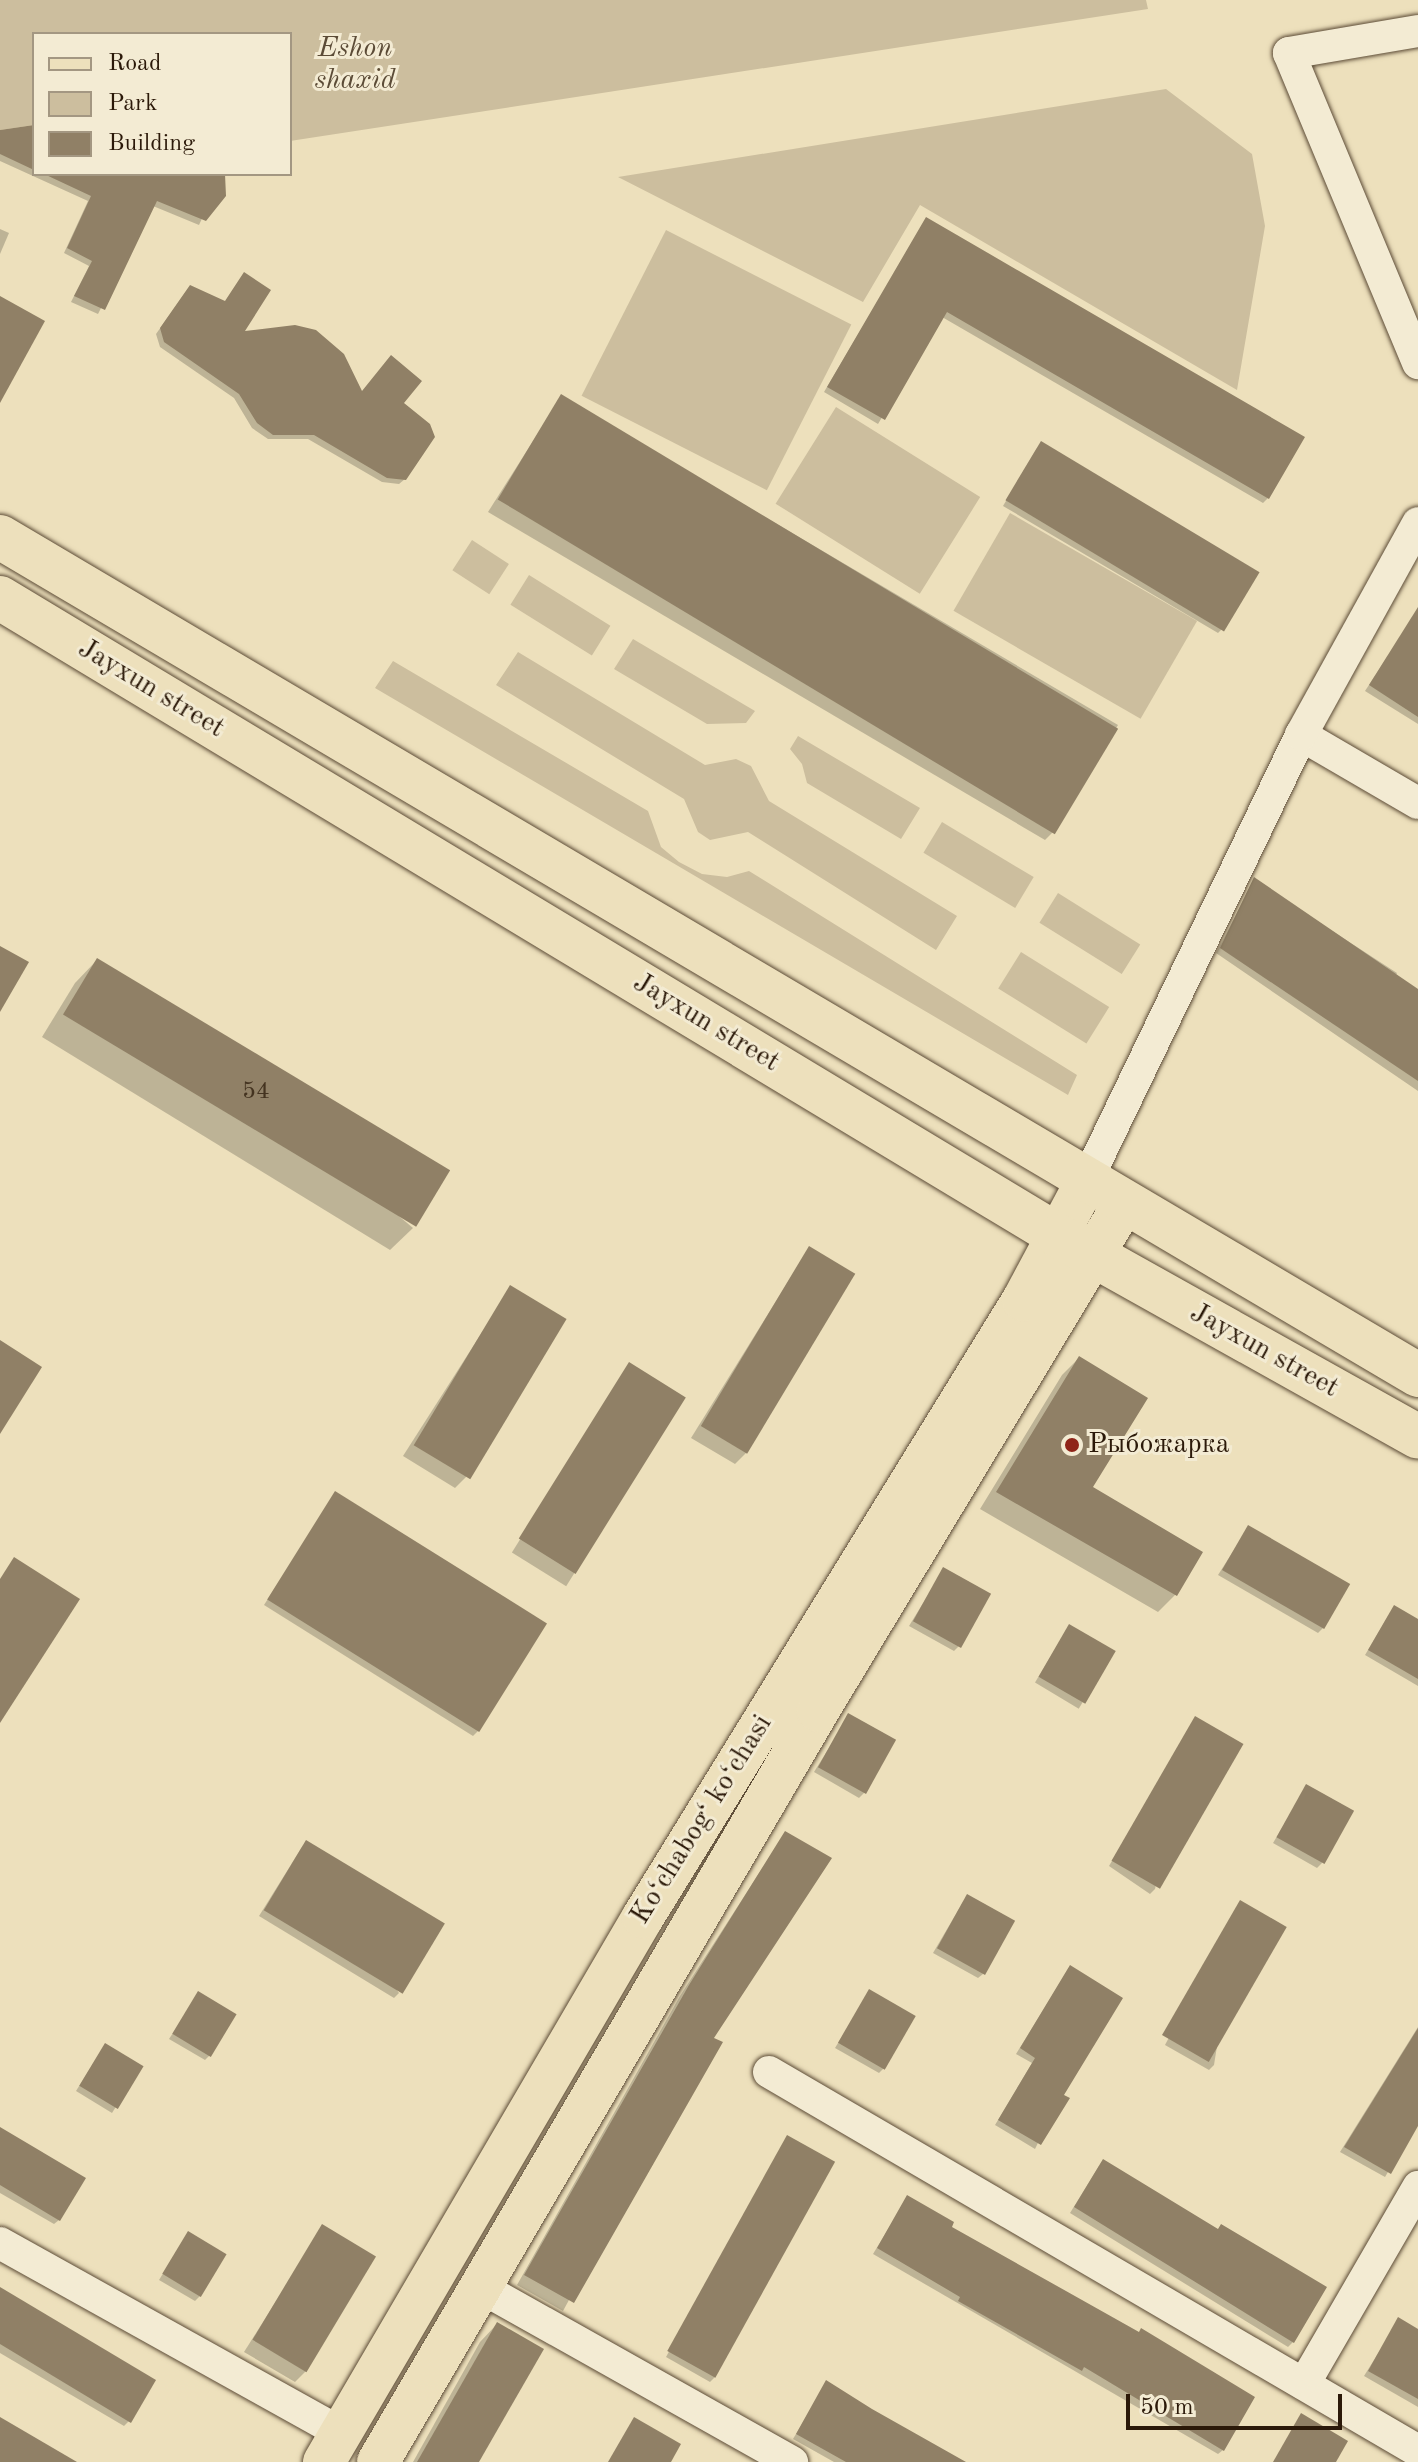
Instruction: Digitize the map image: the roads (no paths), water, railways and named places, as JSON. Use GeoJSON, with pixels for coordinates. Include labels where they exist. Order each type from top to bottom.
{"type":"FeatureCollection","features":[{"type":"Feature","properties":{"kind":"highway","name":"Jayxun street"},"geometry":{"type":"LineString","coordinates":[[0,537],[1086,1182],[1418,1375]]}},
{"type":"Feature","properties":{"kind":"highway","name":"Jayxun street"},"geometry":{"type":"LineString","coordinates":[[0,598],[1077,1247],[1418,1437]]}},
{"type":"Feature","properties":{"kind":"highway"},"geometry":{"type":"LineString","coordinates":[[614,968],[643,919]]}},
{"type":"Feature","properties":{"kind":"main road","name":"Ko‘chabog‘ ko‘chasi"},"geometry":{"type":"LineString","coordinates":[[378,2462],[682,1943],[1077,1247],[1086,1182]]}},
{"type":"Feature","properties":{"kind":"main road","name":"Ko‘chabog‘ ko‘chasi"},"geometry":{"type":"LineString","coordinates":[[339,2451],[643,1917],[1077,1247],[1124,1204]]}},
{"type":"Feature","properties":{"kind":"street"},"geometry":{"type":"LineString","coordinates":[[1418,31],[1289,53],[1418,363]]}},
{"type":"Feature","properties":{"kind":"street"},"geometry":{"type":"LineString","coordinates":[[1086,1182],[1301,735],[1418,523]]}},
{"type":"Feature","properties":{"kind":"street"},"geometry":{"type":"LineString","coordinates":[[1301,735],[1418,803]]}},
{"type":"Feature","properties":{"kind":"street"},"geometry":{"type":"LineString","coordinates":[[643,1917],[682,1943]]}},
{"type":"Feature","properties":{"kind":"street"},"geometry":{"type":"LineString","coordinates":[[769,2072],[1418,2451]]}},
{"type":"Feature","properties":{"kind":"street"},"geometry":{"type":"LineString","coordinates":[[1304,2384],[1418,2187]]}},
{"type":"Feature","properties":{"kind":"street"},"geometry":{"type":"LineString","coordinates":[[0,2243],[339,2451]]}},
{"type":"Feature","properties":{"kind":"street"},"geometry":{"type":"LineString","coordinates":[[480,2287],[792,2462]]}},
{"type":"Feature","properties":{"kind":"place","name":"Рыбожарка"},"geometry":{"type":"Point","coordinates":[1072,1445]}},
{"type":"Feature","properties":{"kind":"park label","name":"Eshon shaxid"},"geometry":{"type":"Point","coordinates":[355,65]}}]}
